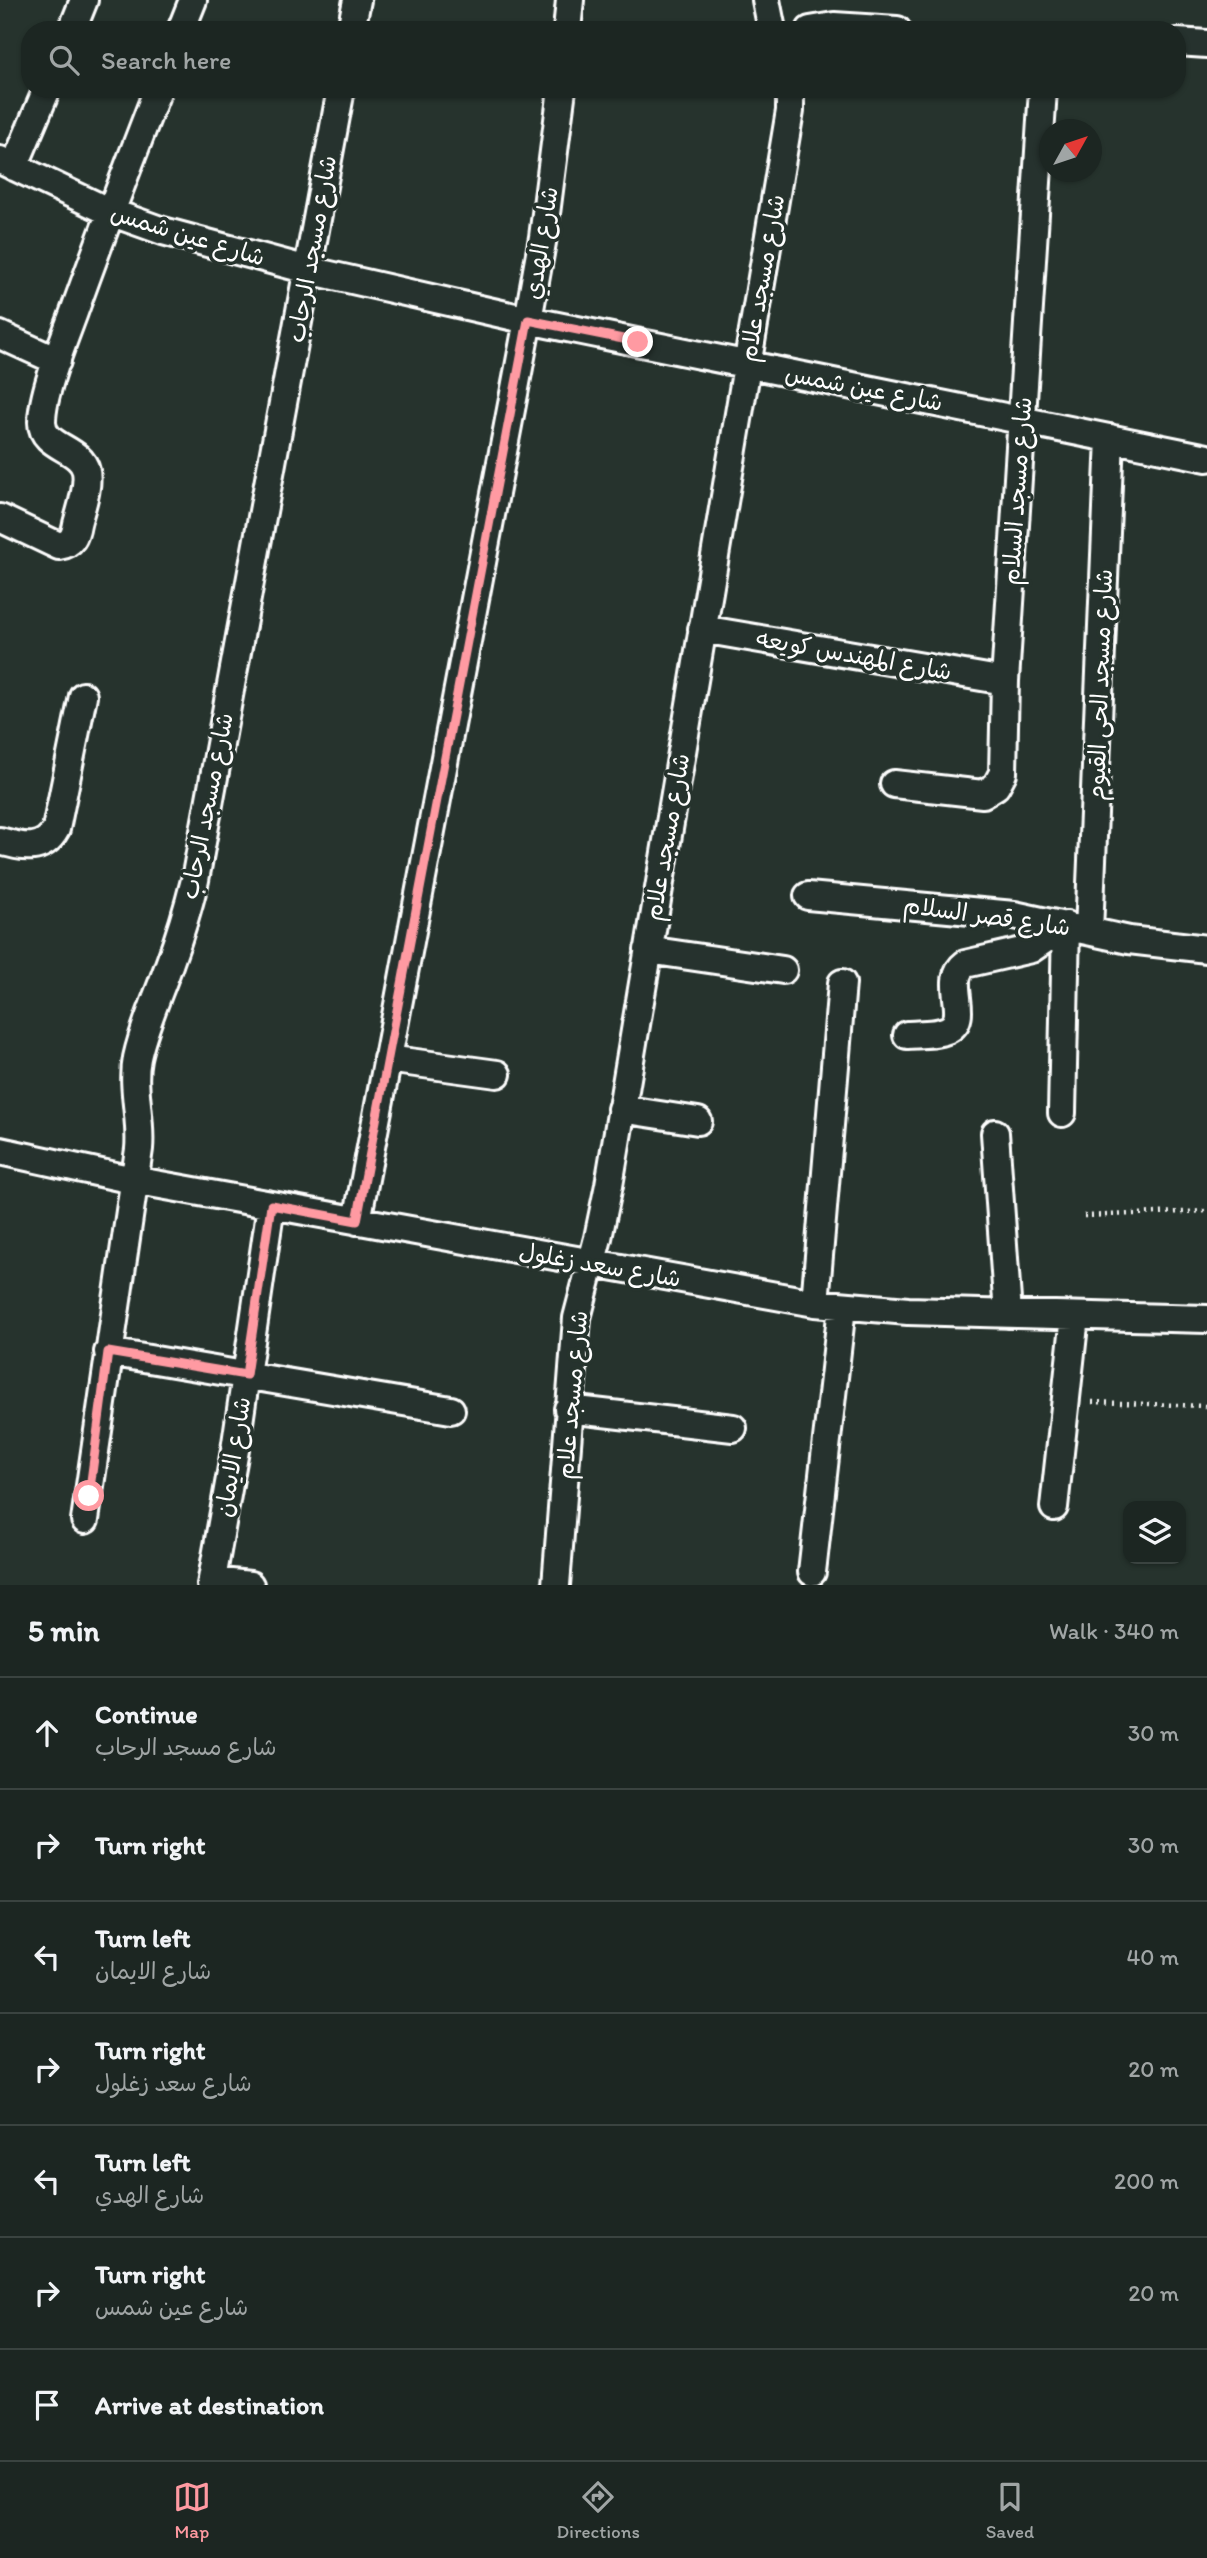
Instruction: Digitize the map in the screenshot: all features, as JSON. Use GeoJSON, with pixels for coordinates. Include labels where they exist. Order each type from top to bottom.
{"type":"FeatureCollection","features":[{"type":"Feature","properties":{"kind":"street"},"geometry":{"type":"LineString","coordinates":[[76,21],[84,0]]}},
{"type":"Feature","properties":{"kind":"street"},"geometry":{"type":"LineString","coordinates":[[185,21],[193,0]]}},
{"type":"Feature","properties":{"kind":"street"},"geometry":{"type":"LineString","coordinates":[[353,21],[357,0]]}},
{"type":"Feature","properties":{"kind":"street"},"geometry":{"type":"LineString","coordinates":[[568,21],[570,0]]}},
{"type":"Feature","properties":{"kind":"street"},"geometry":{"type":"LineString","coordinates":[[766,0],[770,21]]}},
{"type":"Feature","properties":{"kind":"street"},"geometry":{"type":"LineString","coordinates":[[1186,43],[1207,44]]}},
{"type":"Feature","properties":{"kind":"street"},"geometry":{"type":"LineString","coordinates":[[7,163],[42,98]]}},
{"type":"Feature","properties":{"kind":"street"},"geometry":{"type":"LineString","coordinates":[[0,518],[54,544],[69,543],[74,536],[87,477],[86,470],[78,456],[49,439],[42,428],[43,414],[57,361],[154,98]]}},
{"type":"Feature","properties":{"kind":"street","name":"شارع مسجد الرحاب"},"geometry":{"type":"LineString","coordinates":[[85,1520],[141,1130],[136,1091],[136,1062],[144,1031],[184,922],[195,880],[339,98]]}},
{"type":"Feature","properties":{"kind":"street","name":"شارع الهدي"},"geometry":{"type":"LineString","coordinates":[[357,1221],[528,320],[543,237],[561,98]]}},
{"type":"Feature","properties":{"kind":"street","name":"شارع مسجد علام"},"geometry":{"type":"LineString","coordinates":[[556,1585],[577,1318],[604,1212],[790,111],[790,98]]}},
{"type":"Feature","properties":{"kind":"street","name":"شارع مسجد السلام"},"geometry":{"type":"LineString","coordinates":[[894,784],[975,794],[990,792],[1003,773],[1005,681],[1042,98]]}},
{"type":"Feature","properties":{"kind":"street","name":"شارع عين شمس"},"geometry":{"type":"LineString","coordinates":[[7,163],[110,212],[211,246],[308,270],[528,320],[1207,458]]}},
{"type":"Feature","properties":{"kind":"street"},"geometry":{"type":"LineString","coordinates":[[0,335],[57,361]]}},
{"type":"Feature","properties":{"kind":"street","name":"شارع مسجد الحى القيوم"},"geometry":{"type":"LineString","coordinates":[[1062,1113],[1078,928],[1110,438]]}},
{"type":"Feature","properties":{"kind":"street","name":"شارع المهندس كويعه"},"geometry":{"type":"LineString","coordinates":[[702,629],[1005,681]]}},
{"type":"Feature","properties":{"kind":"street"},"geometry":{"type":"LineString","coordinates":[[0,841],[34,847],[48,841],[52,836],[56,829],[83,696]]}},
{"type":"Feature","properties":{"kind":"street","name":"شارع قصر السلام"},"geometry":{"type":"LineString","coordinates":[[807,896],[975,910],[1129,940],[1207,949]]}},
{"type":"Feature","properties":{"kind":"street"},"geometry":{"type":"LineString","coordinates":[[907,1035],[943,1032],[953,1026],[958,1016],[954,980],[965,964],[1031,949],[1078,928]]}},
{"type":"Feature","properties":{"kind":"street"},"geometry":{"type":"LineString","coordinates":[[648,950],[783,970]]}},
{"type":"Feature","properties":{"kind":"street"},"geometry":{"type":"LineString","coordinates":[[815,1303],[842,983]]}},
{"type":"Feature","properties":{"kind":"street"},"geometry":{"type":"LineString","coordinates":[[387,1059],[497,1074]]}},
{"type":"Feature","properties":{"kind":"street"},"geometry":{"type":"LineString","coordinates":[[621,1109],[698,1121]]}},
{"type":"Feature","properties":{"kind":"street"},"geometry":{"type":"LineString","coordinates":[[995,1133],[1009,1314]]}},
{"type":"Feature","properties":{"kind":"street","name":"شارع سعد زغلول"},"geometry":{"type":"LineString","coordinates":[[0,1151],[133,1180],[842,1307],[1207,1320]]}},
{"type":"Feature","properties":{"kind":"street","name":"شارع الايمان"},"geometry":{"type":"LineString","coordinates":[[211,1583],[231,1475],[271,1205]]}},
{"type":"Feature","properties":{"kind":"street"},"geometry":{"type":"LineString","coordinates":[[812,1572],[842,1307]]}},
{"type":"Feature","properties":{"kind":"street"},"geometry":{"type":"LineString","coordinates":[[1054,1507],[1076,1316]]}},
{"type":"Feature","properties":{"kind":"street"},"geometry":{"type":"LineString","coordinates":[[108,1352],[451,1410]]}},
{"type":"Feature","properties":{"kind":"street"},"geometry":{"type":"LineString","coordinates":[[568,1409],[733,1428]]}},
{"type":"Feature","properties":{"kind":"street"},"geometry":{"type":"LineString","coordinates":[[211,1583],[250,1585]]}},
{"type":"Feature","properties":{"kind":"path"},"geometry":{"type":"LineString","coordinates":[[1084,1216],[1207,1211]]}},
{"type":"Feature","properties":{"kind":"path"},"geometry":{"type":"LineString","coordinates":[[1066,1401],[1207,1406]]}},
{"type":"Feature","properties":{"kind":"route"},"geometry":{"type":"LineString","coordinates":[[89,1496],[108,1352],[246,1375],[271,1205],[357,1221],[528,320],[638,342]]}}]}
